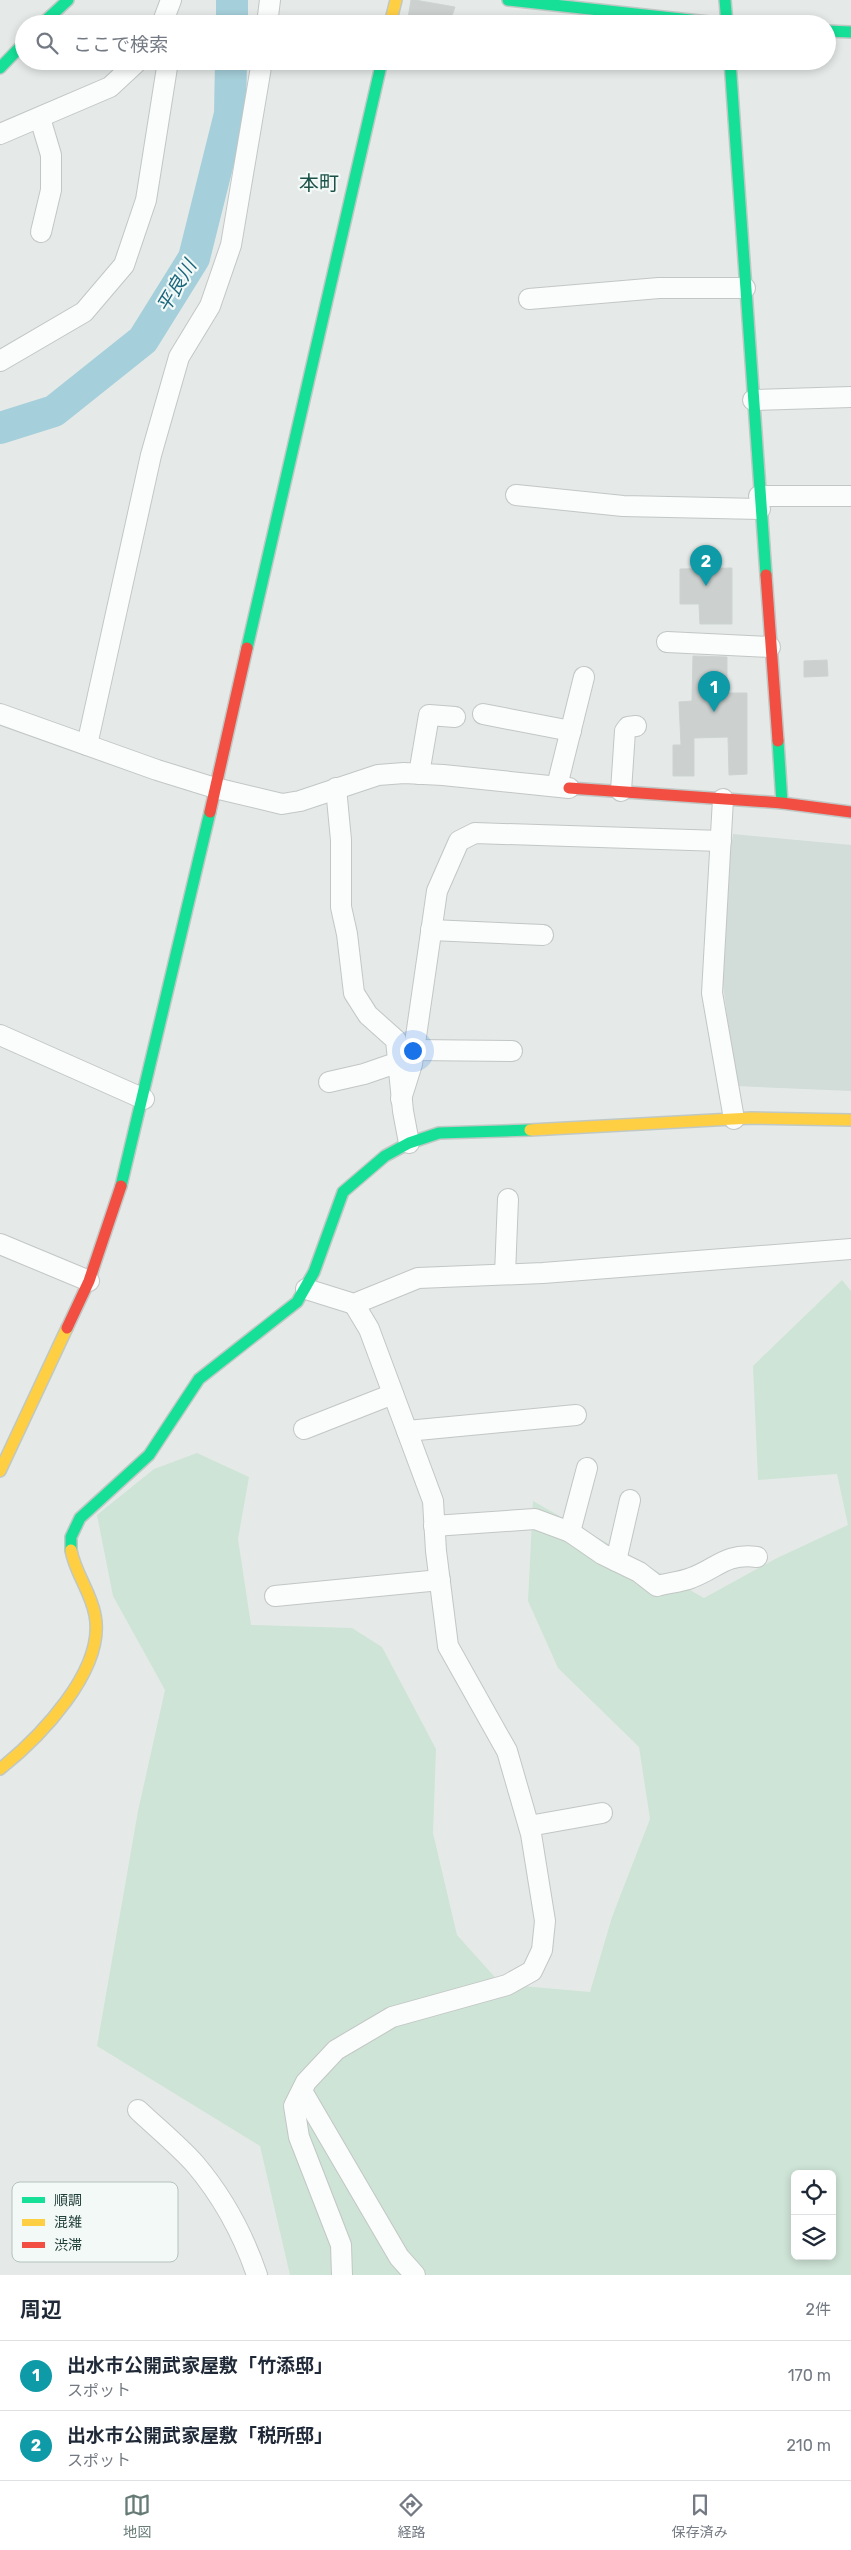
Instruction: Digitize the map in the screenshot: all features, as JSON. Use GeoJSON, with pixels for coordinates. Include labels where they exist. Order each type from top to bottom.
{"type":"FeatureCollection","features":[{"type":"Feature","properties":{"kind":"street"},"geometry":{"type":"LineString","coordinates":[[52,15],[68,0]]}},
{"type":"Feature","properties":{"kind":"street"},"geometry":{"type":"LineString","coordinates":[[268,15],[270,0]]}},
{"type":"Feature","properties":{"kind":"street"},"geometry":{"type":"LineString","coordinates":[[392,15],[396,0]]}},
{"type":"Feature","properties":{"kind":"street"},"geometry":{"type":"LineString","coordinates":[[508,0],[645,15]]}},
{"type":"Feature","properties":{"kind":"street"},"geometry":{"type":"LineString","coordinates":[[725,0],[726,15]]}},
{"type":"Feature","properties":{"kind":"street"},"geometry":{"type":"LineString","coordinates":[[836,31],[851,32]]}},
{"type":"Feature","properties":{"kind":"street"},"geometry":{"type":"LineString","coordinates":[[0,68],[15,52]]}},
{"type":"Feature","properties":{"kind":"street"},"geometry":{"type":"LineString","coordinates":[[0,134],[110,87],[128,70]]}},
{"type":"Feature","properties":{"kind":"street"},"geometry":{"type":"LineString","coordinates":[[0,361],[84,312],[124,265],[146,200],[167,70]]}},
{"type":"Feature","properties":{"kind":"street"},"geometry":{"type":"LineString","coordinates":[[86,745],[151,455],[180,357],[210,306],[231,245],[260,70]]}},
{"type":"Feature","properties":{"kind":"street"},"geometry":{"type":"LineString","coordinates":[[0,1470],[89,1281],[119,1195],[144,1099],[380,70]]}},
{"type":"Feature","properties":{"kind":"street"},"geometry":{"type":"LineString","coordinates":[[731,70],[759,503],[782,803]]}},
{"type":"Feature","properties":{"kind":"street"},"geometry":{"type":"LineString","coordinates":[[40,118],[51,156],[51,190],[40,232]]}},
{"type":"Feature","properties":{"kind":"street"},"geometry":{"type":"LineString","coordinates":[[529,299],[659,288],[745,288]]}},
{"type":"Feature","properties":{"kind":"street"},"geometry":{"type":"LineString","coordinates":[[752,400],[851,397]]}},
{"type":"Feature","properties":{"kind":"street"},"geometry":{"type":"LineString","coordinates":[[516,495],[623,506],[759,503],[851,496]]}},
{"type":"Feature","properties":{"kind":"street"},"geometry":{"type":"LineString","coordinates":[[667,642],[770,647]]}},
{"type":"Feature","properties":{"kind":"street"},"geometry":{"type":"LineString","coordinates":[[563,787],[571,732],[584,677]]}},
{"type":"Feature","properties":{"kind":"street"},"geometry":{"type":"LineString","coordinates":[[0,714],[157,770],[215,788],[282,804],[300,802],[378,775],[419,774],[782,803],[851,812]]}},
{"type":"Feature","properties":{"kind":"street"},"geometry":{"type":"LineString","coordinates":[[419,774],[429,714],[455,717]]}},
{"type":"Feature","properties":{"kind":"street"},"geometry":{"type":"LineString","coordinates":[[483,714],[571,732]]}},
{"type":"Feature","properties":{"kind":"street"},"geometry":{"type":"LineString","coordinates":[[621,791],[625,731],[628,727],[636,726]]}},
{"type":"Feature","properties":{"kind":"street"},"geometry":{"type":"LineString","coordinates":[[336,788],[341,840],[341,906],[347,934],[354,993],[368,1015],[396,1040],[406,1056]]}},
{"type":"Feature","properties":{"kind":"street"},"geometry":{"type":"LineString","coordinates":[[723,799],[712,993],[734,1119]]}},
{"type":"Feature","properties":{"kind":"street"},"geometry":{"type":"LineString","coordinates":[[409,1143],[401,1099],[406,1056],[437,891],[459,841],[475,833],[721,841]]}},
{"type":"Feature","properties":{"kind":"street"},"geometry":{"type":"LineString","coordinates":[[431,930],[543,935]]}},
{"type":"Feature","properties":{"kind":"street"},"geometry":{"type":"LineString","coordinates":[[0,1034],[144,1099]]}},
{"type":"Feature","properties":{"kind":"street"},"geometry":{"type":"LineString","coordinates":[[329,1082],[364,1074],[406,1056],[512,1051]]}},
{"type":"Feature","properties":{"kind":"street"},"geometry":{"type":"LineString","coordinates":[[0,1769],[40,1735],[92,1657],[97,1639],[95,1615],[72,1562],[70,1541],[75,1524],[142,1463],[172,1420],[194,1383],[297,1302],[306,1289],[343,1192],[385,1156],[409,1143],[440,1133],[734,1119],[851,1120]]}},
{"type":"Feature","properties":{"kind":"street"},"geometry":{"type":"LineString","coordinates":[[505,1274],[508,1199]]}},
{"type":"Feature","properties":{"kind":"street"},"geometry":{"type":"LineString","coordinates":[[0,1244],[89,1281]]}},
{"type":"Feature","properties":{"kind":"street"},"geometry":{"type":"LineString","coordinates":[[306,1289],[354,1304],[418,1278],[505,1274],[851,1248]]}},
{"type":"Feature","properties":{"kind":"street"},"geometry":{"type":"LineString","coordinates":[[342,2275],[341,2244],[299,2137],[294,2106],[306,2082],[336,2050],[392,2017],[507,1986],[532,1971],[542,1950],[545,1921],[529,1826],[507,1751],[448,1646],[434,1526],[433,1501],[369,1329],[354,1304]]}},
{"type":"Feature","properties":{"kind":"street"},"geometry":{"type":"LineString","coordinates":[[304,1429],[393,1394]]}},
{"type":"Feature","properties":{"kind":"street"},"geometry":{"type":"LineString","coordinates":[[407,1431],[576,1415]]}},
{"type":"Feature","properties":{"kind":"street"},"geometry":{"type":"LineString","coordinates":[[570,1532],[587,1468]]}},
{"type":"Feature","properties":{"kind":"street"},"geometry":{"type":"LineString","coordinates":[[616,1560],[630,1500]]}},
{"type":"Feature","properties":{"kind":"street"},"geometry":{"type":"LineString","coordinates":[[434,1526],[536,1519],[570,1532],[639,1572],[657,1586],[692,1578],[719,1562],[743,1555],[757,1557]]}},
{"type":"Feature","properties":{"kind":"street"},"geometry":{"type":"LineString","coordinates":[[275,1596],[440,1580]]}},
{"type":"Feature","properties":{"kind":"street"},"geometry":{"type":"LineString","coordinates":[[529,1826],[602,1813]]}},
{"type":"Feature","properties":{"kind":"street"},"geometry":{"type":"LineString","coordinates":[[302,2091],[399,2257],[415,2275]]}},
{"type":"Feature","properties":{"kind":"street"},"geometry":{"type":"LineString","coordinates":[[138,2110],[194,2164],[227,2207],[248,2248],[257,2275]]}},
{"type":"Feature","properties":{"kind":"shaded area"},"geometry":{"type":"Polygon","coordinates":[[[733,834],[851,845],[851,1091],[736,1086],[717,938],[733,834]]]}},
{"type":"Feature","properties":{"kind":"green space"},"geometry":{"type":"Polygon","coordinates":[[[842,1280],[851,1291],[851,2275],[290,2275],[260,2146],[97,2046],[138,1811],[165,1690],[113,1596],[97,1515],[154,1469],[197,1453],[249,1477],[238,1539],[251,1625],[352,1628],[382,1647],[436,1749],[433,1833],[457,1935],[501,1984],[590,1992],[612,1917],[650,1819],[639,1747],[558,1668],[528,1601],[533,1501],[704,1598],[777,1558],[848,1525],[837,1474],[758,1480],[753,1366],[842,1280]]]}},
{"type":"Feature","properties":{"kind":"building"},"geometry":{"type":"Polygon","coordinates":[[[411,0],[455,7],[452,15],[408,15],[411,0]]]}},
{"type":"Feature","properties":{"kind":"building"},"geometry":{"type":"Polygon","coordinates":[[[732,568],[732,624],[700,624],[699,604],[680,604],[680,569],[732,568]]]}},
{"type":"Feature","properties":{"kind":"building"},"geometry":{"type":"Polygon","coordinates":[[[693,656],[727,657],[727,693],[747,693],[747,774],[729,775],[728,737],[694,738],[694,776],[673,776],[673,745],[681,745],[679,702],[692,701],[693,656]]]}},
{"type":"Feature","properties":{"kind":"building"},"geometry":{"type":"Polygon","coordinates":[[[827,660],[828,676],[804,677],[804,661],[827,660]]]}},
{"type":"Feature","properties":{"kind":"waterway","name":"平良川"},"geometry":{"type":"LineString","coordinates":[[232,0],[232,15]]}},
{"type":"Feature","properties":{"kind":"waterway","name":"平良川"},"geometry":{"type":"LineString","coordinates":[[0,428],[54,411],[143,340],[194,258],[230,114],[231,70]]}},
{"type":"Feature","properties":{"kind":"traffic: fast"},"geometry":{"type":"LineString","coordinates":[[52,15],[68,0]]}},
{"type":"Feature","properties":{"kind":"traffic: fast"},"geometry":{"type":"LineString","coordinates":[[508,0],[645,15]]}},
{"type":"Feature","properties":{"kind":"traffic: fast"},"geometry":{"type":"LineString","coordinates":[[725,0],[726,15]]}},
{"type":"Feature","properties":{"kind":"traffic: fast"},"geometry":{"type":"LineString","coordinates":[[836,31],[851,32]]}},
{"type":"Feature","properties":{"kind":"traffic: fast"},"geometry":{"type":"LineString","coordinates":[[0,68],[15,52]]}},
{"type":"Feature","properties":{"kind":"traffic: fast"},"geometry":{"type":"LineString","coordinates":[[247,648],[380,70]]}},
{"type":"Feature","properties":{"kind":"traffic: fast"},"geometry":{"type":"LineString","coordinates":[[731,70],[766,575]]}},
{"type":"Feature","properties":{"kind":"traffic: fast"},"geometry":{"type":"LineString","coordinates":[[778,741],[782,803]]}},
{"type":"Feature","properties":{"kind":"traffic: fast"},"geometry":{"type":"LineString","coordinates":[[121,1186],[210,812]]}},
{"type":"Feature","properties":{"kind":"traffic: fast"},"geometry":{"type":"LineString","coordinates":[[71,1550],[71,1537],[80,1518],[149,1455],[199,1379],[297,1302],[314,1272],[343,1192],[385,1156],[409,1143],[439,1133],[530,1130]]}},
{"type":"Feature","properties":{"kind":"traffic: slow"},"geometry":{"type":"LineString","coordinates":[[392,15],[396,0]]}},
{"type":"Feature","properties":{"kind":"traffic: slow"},"geometry":{"type":"LineString","coordinates":[[530,1130],[751,1118],[851,1120]]}},
{"type":"Feature","properties":{"kind":"traffic: slow"},"geometry":{"type":"LineString","coordinates":[[0,1471],[67,1328]]}},
{"type":"Feature","properties":{"kind":"traffic: slow"},"geometry":{"type":"LineString","coordinates":[[0,1769],[33,1740],[50,1721],[80,1680],[90,1658],[96,1636],[95,1615],[71,1550]]}},
{"type":"Feature","properties":{"kind":"traffic: jam"},"geometry":{"type":"LineString","coordinates":[[766,575],[778,741]]}},
{"type":"Feature","properties":{"kind":"traffic: jam"},"geometry":{"type":"LineString","coordinates":[[210,812],[247,648]]}},
{"type":"Feature","properties":{"kind":"traffic: jam"},"geometry":{"type":"LineString","coordinates":[[569,788],[782,803],[851,812]]}},
{"type":"Feature","properties":{"kind":"traffic: jam"},"geometry":{"type":"LineString","coordinates":[[67,1328],[89,1281],[121,1186]]}},
{"type":"Feature","properties":{"kind":"place","name":"出水市公開武家屋敷「税所邸」"},"geometry":{"type":"Point","coordinates":[706,586]}},
{"type":"Feature","properties":{"kind":"place","name":"出水市公開武家屋敷「竹添邸」"},"geometry":{"type":"Point","coordinates":[714,712]}},
{"type":"Feature","properties":{"kind":"district","name":"本町"},"geometry":{"type":"Point","coordinates":[319,183]}}]}
